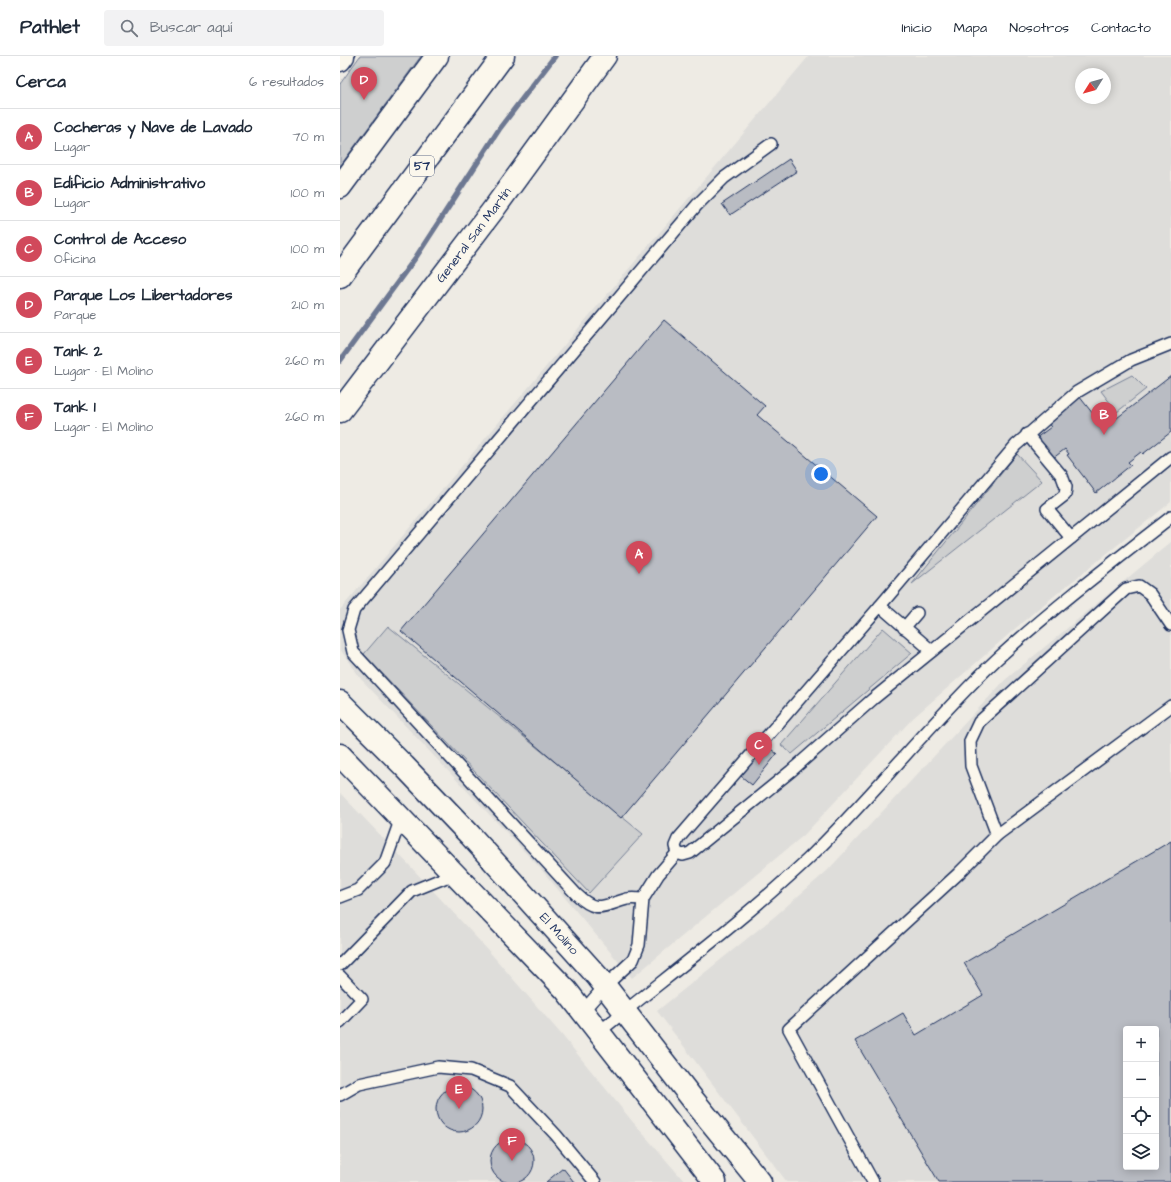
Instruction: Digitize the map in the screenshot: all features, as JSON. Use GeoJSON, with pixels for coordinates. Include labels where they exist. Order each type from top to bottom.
{"type":"FeatureCollection","features":[{"type":"Feature","properties":{"kind":"main road"},"geometry":{"type":"LineString","coordinates":[[340,60],[343,56]]}},
{"type":"Feature","properties":{"kind":"main road"},"geometry":{"type":"LineString","coordinates":[[340,187],[437,56]]}},
{"type":"Feature","properties":{"kind":"main road","name":"57"},"geometry":{"type":"LineString","coordinates":[[340,276],[502,56]]}},
{"type":"Feature","properties":{"kind":"main road","name":"General San Martín"},"geometry":{"type":"LineString","coordinates":[[340,411],[493,210],[605,56]]}},
{"type":"Feature","properties":{"kind":"main road","name":"El Molino"},"geometry":{"type":"LineString","coordinates":[[341,704],[404,766],[466,831],[605,986],[760,1182]]}},
{"type":"Feature","properties":{"kind":"main road"},"geometry":{"type":"LineString","coordinates":[[340,755],[560,984],[583,1011],[715,1182]]}},
{"type":"Feature","properties":{"kind":"lane"},"geometry":{"type":"LineString","coordinates":[[643,899],[629,898],[598,908],[586,904],[353,652],[348,630],[354,610],[697,205],[724,178],[771,144]]}},
{"type":"Feature","properties":{"kind":"lane"},"geometry":{"type":"LineString","coordinates":[[677,853],[675,846],[678,839],[880,606],[1016,445],[1077,392],[1131,360],[1171,344]]}},
{"type":"Feature","properties":{"kind":"lane"},"geometry":{"type":"LineString","coordinates":[[1028,434],[1062,476],[1066,486],[1065,495],[1048,509],[1071,538]]}},
{"type":"Feature","properties":{"kind":"lane"},"geometry":{"type":"LineString","coordinates":[[677,853],[683,855],[690,852],[791,771],[873,699],[1171,457]]}},
{"type":"Feature","properties":{"kind":"lane"},"geometry":{"type":"LineString","coordinates":[[599,1032],[746,912],[807,859],[846,820],[915,744],[997,660],[1072,596],[1171,517]]}},
{"type":"Feature","properties":{"kind":"lane"},"geometry":{"type":"LineString","coordinates":[[997,835],[971,766],[970,741],[979,722],[1126,589],[1139,586],[1150,594],[1171,625]]}},
{"type":"Feature","properties":{"kind":"lane"},"geometry":{"type":"LineString","coordinates":[[880,606],[932,651]]}},
{"type":"Feature","properties":{"kind":"lane"},"geometry":{"type":"LineString","coordinates":[[904,628],[917,613]]}},
{"type":"Feature","properties":{"kind":"lane"},"geometry":{"type":"LineString","coordinates":[[873,1182],[789,1029],[958,874],[997,835],[1171,706]]}},
{"type":"Feature","properties":{"kind":"lane"},"geometry":{"type":"LineString","coordinates":[[340,897],[358,890],[385,863],[401,818]]}},
{"type":"Feature","properties":{"kind":"lane"},"geometry":{"type":"LineString","coordinates":[[583,1011],[605,986],[633,960],[639,945],[643,899],[658,875],[677,853]]}},
{"type":"Feature","properties":{"kind":"lane"},"geometry":{"type":"LineString","coordinates":[[340,965],[412,891],[454,874]]}},
{"type":"Feature","properties":{"kind":"lane"},"geometry":{"type":"LineString","coordinates":[[340,976],[362,999],[340,1022]]}},
{"type":"Feature","properties":{"kind":"lane"},"geometry":{"type":"LineString","coordinates":[[340,1095],[359,1084],[438,1067],[471,1070],[510,1086],[556,1135],[594,1182]]}},
{"type":"Feature","properties":{"kind":"shaded area"},"geometry":{"type":"Polygon","coordinates":[[[360,56],[421,56],[340,166],[340,84],[360,56]]]}},
{"type":"Feature","properties":{"kind":"shaded area"},"geometry":{"type":"Polygon","coordinates":[[[809,56],[1171,56],[1171,502],[1033,613],[913,718],[804,835],[632,978],[540,868],[361,679],[340,649],[340,610],[809,56]]]}},
{"type":"Feature","properties":{"kind":"shaded area"},"geometry":{"type":"Polygon","coordinates":[[[1132,375],[1146,389],[1117,412],[1101,391],[1132,375]]]}},
{"type":"Feature","properties":{"kind":"shaded area"},"geometry":{"type":"Polygon","coordinates":[[[1017,454],[1042,481],[912,584],[1017,454]]]}},
{"type":"Feature","properties":{"kind":"shaded area"},"geometry":{"type":"Polygon","coordinates":[[[1171,542],[1171,1182],[787,1182],[657,1011],[774,917],[827,871],[1005,680],[1171,542]]]}},
{"type":"Feature","properties":{"kind":"shaded area"},"geometry":{"type":"Polygon","coordinates":[[[388,626],[643,834],[589,893],[364,654],[388,626]]]}},
{"type":"Feature","properties":{"kind":"shaded area"},"geometry":{"type":"Polygon","coordinates":[[[883,628],[912,653],[792,754],[781,745],[883,628]]]}},
{"type":"Feature","properties":{"kind":"shaded area"},"geometry":{"type":"Polygon","coordinates":[[[340,793],[487,949],[561,1034],[632,1121],[685,1182],[340,1182],[340,793]]]}},
{"type":"Feature","properties":{"kind":"building"},"geometry":{"type":"Polygon","coordinates":[[[789,159],[797,171],[730,215],[722,204],[789,159]]]}},
{"type":"Feature","properties":{"kind":"building"},"geometry":{"type":"Polygon","coordinates":[[[664,320],[765,406],[757,415],[877,516],[621,818],[401,631],[664,320]]]}},
{"type":"Feature","properties":{"kind":"building"},"geometry":{"type":"Polygon","coordinates":[[[1171,376],[1171,432],[1143,454],[1141,452],[1128,462],[1131,465],[1096,493],[1067,455],[1069,454],[1065,449],[1052,459],[1036,438],[1051,427],[1046,421],[1079,396],[1104,428],[1171,376]]]}},
{"type":"Feature","properties":{"kind":"building"},"geometry":{"type":"Polygon","coordinates":[[[766,745],[777,754],[752,785],[741,776],[766,745]]]}},
{"type":"Feature","properties":{"kind":"building"},"geometry":{"type":"Polygon","coordinates":[[[1171,841],[1171,1182],[939,1182],[855,1041],[903,1013],[916,1035],[983,995],[964,963],[1171,841]]]}},
{"type":"Feature","properties":{"kind":"building"},"geometry":{"type":"Polygon","coordinates":[[[459,1086],[472,1090],[478,1096],[482,1109],[478,1122],[472,1128],[459,1132],[446,1128],[440,1122],[436,1109],[440,1096],[446,1090],[459,1086]]]}},
{"type":"Feature","properties":{"kind":"building"},"geometry":{"type":"Polygon","coordinates":[[[508,1139],[516,1139],[521,1140],[528,1145],[533,1152],[533,1170],[528,1177],[521,1182],[508,1183],[500,1180],[493,1173],[490,1165],[490,1157],[493,1149],[500,1142],[508,1139]]]}},
{"type":"Feature","properties":{"kind":"building"},"geometry":{"type":"Polygon","coordinates":[[[563,1168],[574,1182],[546,1182],[563,1168]]]}},
{"type":"Feature","properties":{"kind":"waterway"},"geometry":{"type":"LineString","coordinates":[[340,361],[416,257],[500,128],[555,56]]}},
{"type":"Feature","properties":{"kind":"place","name":"Parque Los Libertadores"},"geometry":{"type":"Point","coordinates":[364,100]}},
{"type":"Feature","properties":{"kind":"place","name":"Edificio Administrativo"},"geometry":{"type":"Point","coordinates":[1104,435]}},
{"type":"Feature","properties":{"kind":"place","name":"Cocheras y Nave de Lavado"},"geometry":{"type":"Point","coordinates":[639,574]}},
{"type":"Feature","properties":{"kind":"place","name":"Control de Acceso"},"geometry":{"type":"Point","coordinates":[759,765]}},
{"type":"Feature","properties":{"kind":"place","name":"Tank 2"},"geometry":{"type":"Point","coordinates":[459,1109]}},
{"type":"Feature","properties":{"kind":"place","name":"Tank 1"},"geometry":{"type":"Point","coordinates":[512,1161]}}]}
